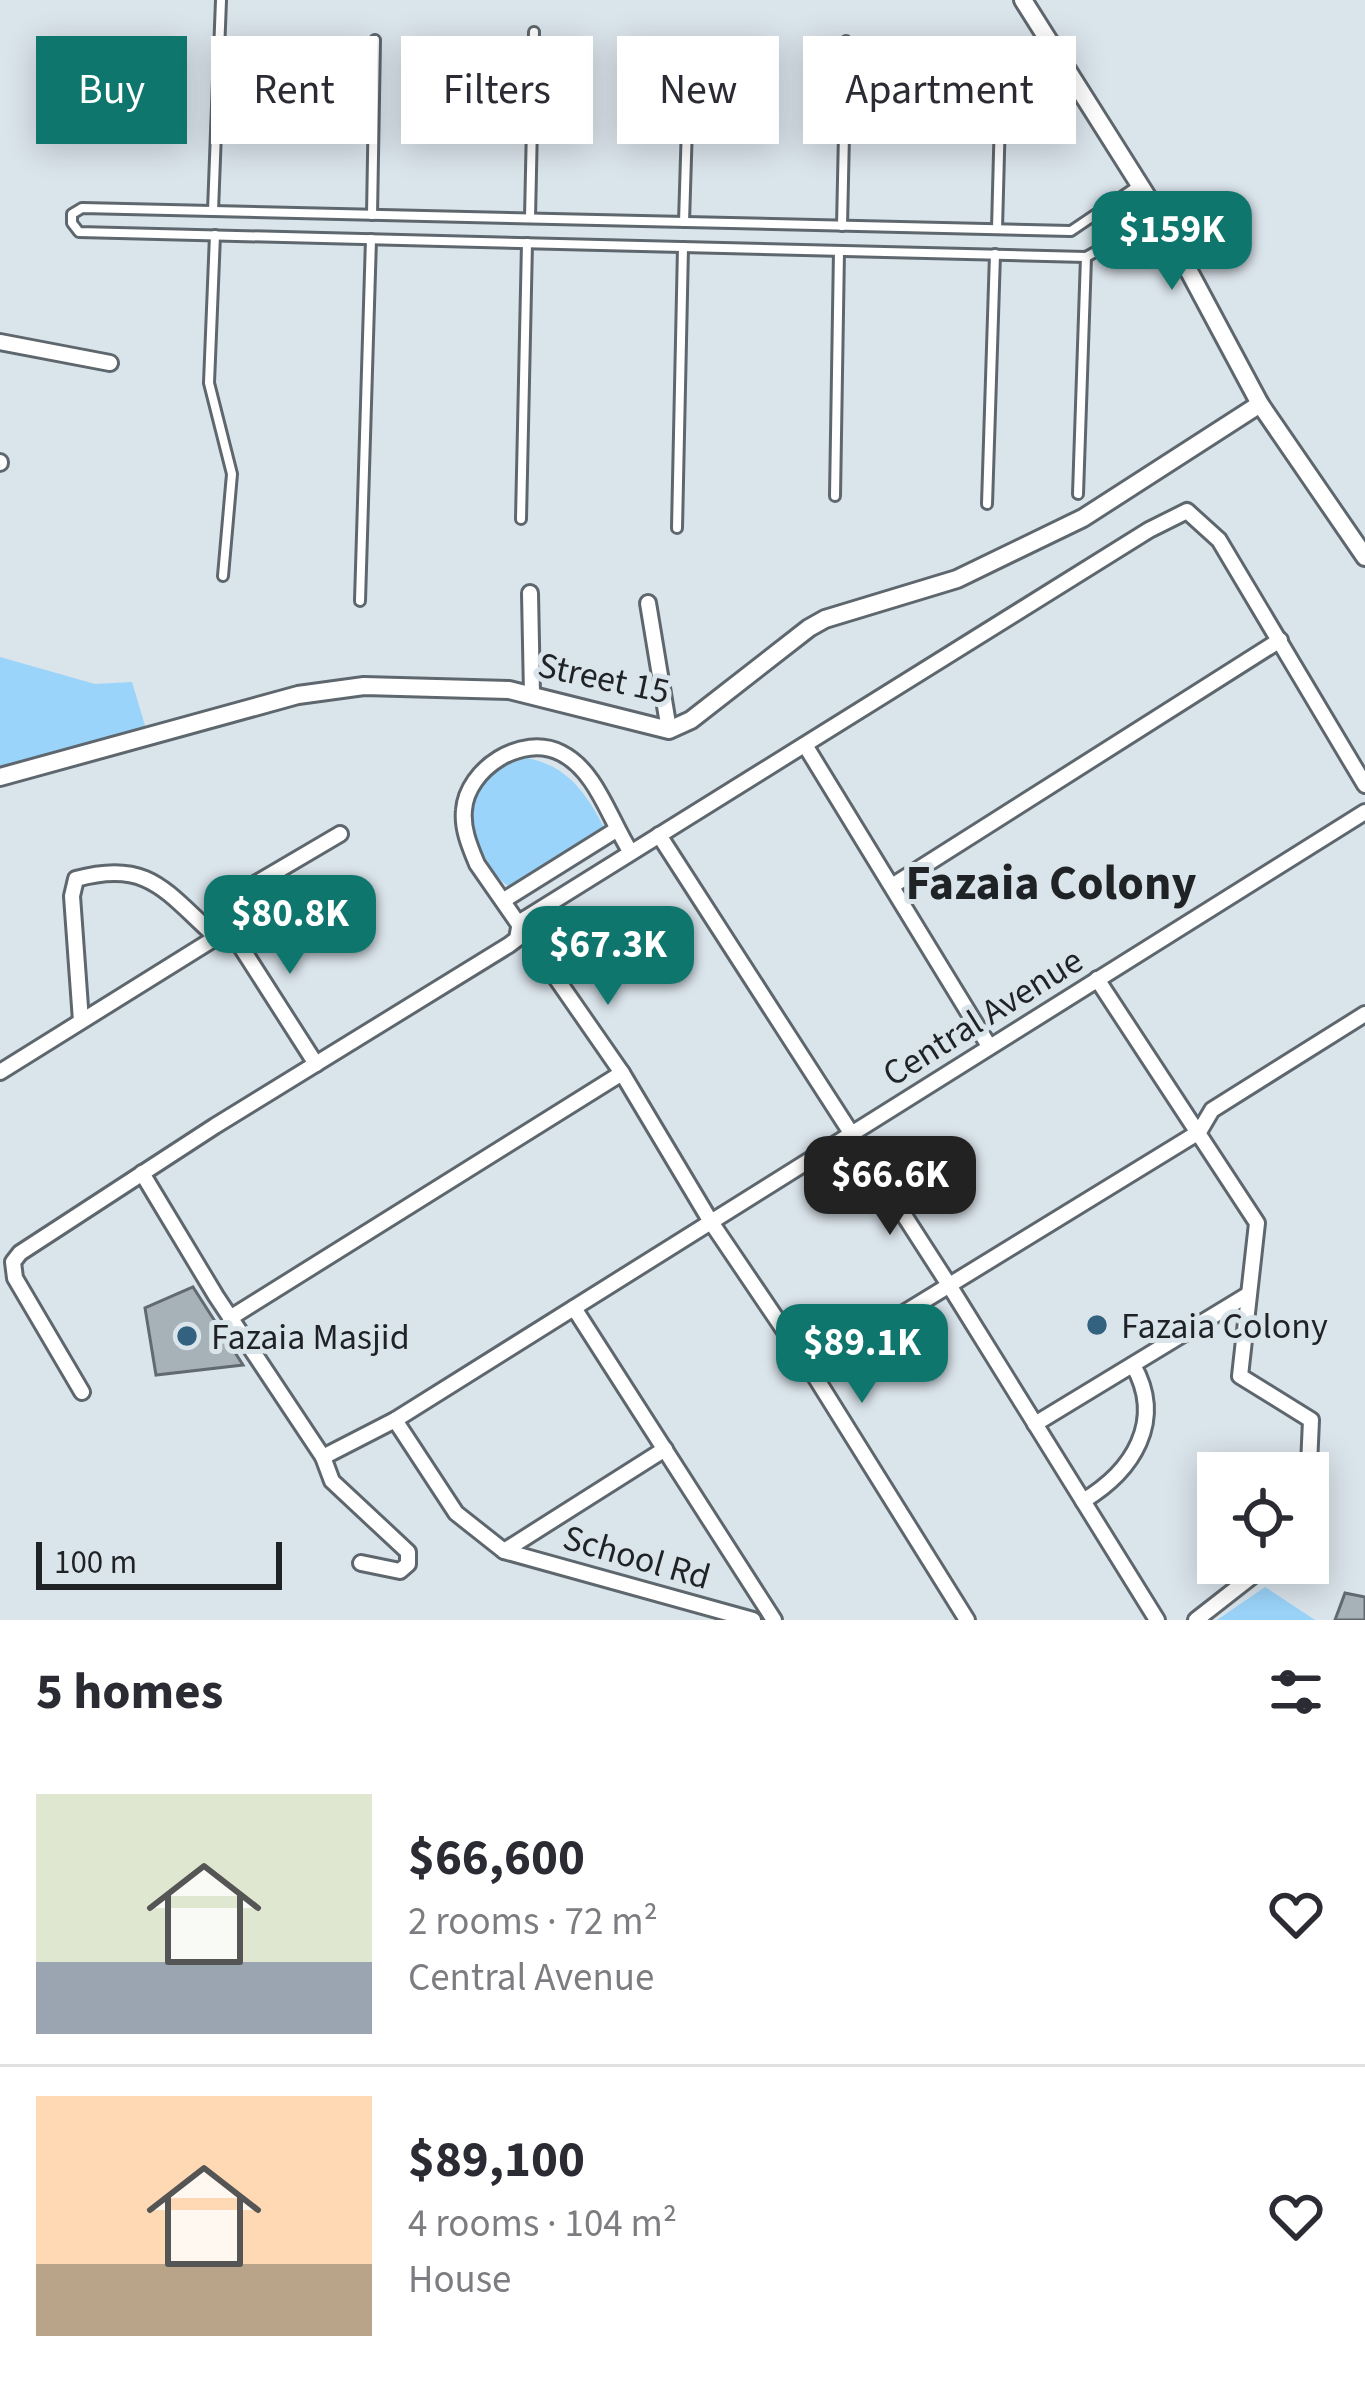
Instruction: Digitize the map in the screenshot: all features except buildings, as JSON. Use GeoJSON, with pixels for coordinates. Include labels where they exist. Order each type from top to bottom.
{"type":"FeatureCollection","features":[{"type":"Feature","properties":{"kind":"street"},"geometry":{"type":"LineString","coordinates":[[1023,0],[1160,217],[1260,404],[1365,557]]}},
{"type":"Feature","properties":{"kind":"street"},"geometry":{"type":"LineString","coordinates":[[0,342],[110,364]]}},
{"type":"Feature","properties":{"kind":"street","name":"Street 15"},"geometry":{"type":"LineString","coordinates":[[0,778],[315,693],[364,686],[532,694],[669,730],[691,720],[825,619],[957,579],[1083,518],[1260,404]]}},
{"type":"Feature","properties":{"kind":"street"},"geometry":{"type":"LineString","coordinates":[[82,1392],[14,1278],[14,1262],[20,1253],[509,945],[517,939],[520,922],[630,851],[1187,511],[1219,540],[1365,785]]}},
{"type":"Feature","properties":{"kind":"street"},"geometry":{"type":"LineString","coordinates":[[530,592],[532,694]]}},
{"type":"Feature","properties":{"kind":"street"},"geometry":{"type":"LineString","coordinates":[[648,603],[669,730]]}},
{"type":"Feature","properties":{"kind":"street"},"geometry":{"type":"LineString","coordinates":[[892,886],[1280,640]]}},
{"type":"Feature","properties":{"kind":"street"},"geometry":{"type":"LineString","coordinates":[[805,745],[989,1046]]}},
{"type":"Feature","properties":{"kind":"street"},"geometry":{"type":"LineString","coordinates":[[630,851],[588,778],[558,751],[528,749],[506,754],[473,777],[464,809],[467,839],[477,864],[622,1073],[711,1222],[811,1370],[967,1620]]}},
{"type":"Feature","properties":{"kind":"street","name":"Central Avenue"},"geometry":{"type":"LineString","coordinates":[[323,1457],[395,1420],[1365,812]]}},
{"type":"Feature","properties":{"kind":"street"},"geometry":{"type":"LineString","coordinates":[[504,900],[616,830]]}},
{"type":"Feature","properties":{"kind":"street"},"geometry":{"type":"LineString","coordinates":[[220,935],[220,914],[243,891],[340,834]]}},
{"type":"Feature","properties":{"kind":"street"},"geometry":{"type":"LineString","coordinates":[[659,835],[950,1285],[1156,1620]]}},
{"type":"Feature","properties":{"kind":"street"},"geometry":{"type":"LineString","coordinates":[[81,1021],[72,896],[76,880],[120,871],[146,876],[220,935],[236,939],[316,1064]]}},
{"type":"Feature","properties":{"kind":"street"},"geometry":{"type":"LineString","coordinates":[[0,1072],[220,935]]}},
{"type":"Feature","properties":{"kind":"street"},"geometry":{"type":"LineString","coordinates":[[1097,979],[1257,1223],[1240,1376],[1311,1420],[1310,1452]]}},
{"type":"Feature","properties":{"kind":"street"},"geometry":{"type":"LineString","coordinates":[[811,1370],[1199,1132],[1213,1110],[1365,1014]]}},
{"type":"Feature","properties":{"kind":"street"},"geometry":{"type":"LineString","coordinates":[[230,1318],[622,1073]]}},
{"type":"Feature","properties":{"kind":"street"},"geometry":{"type":"LineString","coordinates":[[142,1173],[230,1318],[323,1457],[332,1481],[408,1552],[408,1564],[400,1570],[361,1563]]}},
{"type":"Feature","properties":{"kind":"street"},"geometry":{"type":"LineString","coordinates":[[1035,1424],[1249,1294]]}},
{"type":"Feature","properties":{"kind":"street"},"geometry":{"type":"LineString","coordinates":[[574,1308],[774,1620]]}},
{"type":"Feature","properties":{"kind":"street"},"geometry":{"type":"LineString","coordinates":[[1083,1501],[1108,1486],[1138,1446],[1146,1398],[1133,1364]]}},
{"type":"Feature","properties":{"kind":"street"},"geometry":{"type":"LineString","coordinates":[[395,1420],[456,1513],[504,1551],[665,1449]]}},
{"type":"Feature","properties":{"kind":"street","name":"School Rd"},"geometry":{"type":"LineString","coordinates":[[504,1551],[753,1620]]}},
{"type":"Feature","properties":{"kind":"street"},"geometry":{"type":"LineString","coordinates":[[1196,1620],[1242,1584]]}},
{"type":"Feature","properties":{"kind":"lane"},"geometry":{"type":"LineString","coordinates":[[213,211],[220,0]]}},
{"type":"Feature","properties":{"kind":"lane"},"geometry":{"type":"LineString","coordinates":[[530,218],[534,32]]}},
{"type":"Feature","properties":{"kind":"lane"},"geometry":{"type":"LineString","coordinates":[[372,215],[373,144]]}},
{"type":"Feature","properties":{"kind":"lane"},"geometry":{"type":"LineString","coordinates":[[684,222],[686,144]]}},
{"type":"Feature","properties":{"kind":"lane"},"geometry":{"type":"LineString","coordinates":[[842,226],[844,144]]}},
{"type":"Feature","properties":{"kind":"lane"},"geometry":{"type":"LineString","coordinates":[[997,229],[999,144]]}},
{"type":"Feature","properties":{"kind":"lane"},"geometry":{"type":"LineString","coordinates":[[1140,184],[1071,231],[82,208],[73,214],[72,224],[79,232],[1086,256],[1160,217]]}},
{"type":"Feature","properties":{"kind":"lane"},"geometry":{"type":"LineString","coordinates":[[214,235],[209,383],[232,474],[223,576]]}},
{"type":"Feature","properties":{"kind":"lane"},"geometry":{"type":"LineString","coordinates":[[360,601],[370,239]]}},
{"type":"Feature","properties":{"kind":"lane"},"geometry":{"type":"LineString","coordinates":[[521,519],[527,243]]}},
{"type":"Feature","properties":{"kind":"lane"},"geometry":{"type":"LineString","coordinates":[[677,528],[683,247]]}},
{"type":"Feature","properties":{"kind":"lane"},"geometry":{"type":"LineString","coordinates":[[835,496],[839,250]]}},
{"type":"Feature","properties":{"kind":"lane"},"geometry":{"type":"LineString","coordinates":[[987,504],[995,254]]}},
{"type":"Feature","properties":{"kind":"lane"},"geometry":{"type":"LineString","coordinates":[[1078,494],[1086,256]]}},
{"type":"Feature","properties":{"kind":"shaded area"},"geometry":{"type":"Polygon","coordinates":[[[0,657],[95,684],[132,682],[146,729],[0,768],[0,657]]]}},
{"type":"Feature","properties":{"kind":"shaded area"},"geometry":{"type":"Polygon","coordinates":[[[527,758],[565,774],[605,829],[510,887],[493,871],[477,842],[472,810],[483,784],[494,773],[527,758]]]}},
{"type":"Feature","properties":{"kind":"shaded area"},"geometry":{"type":"Polygon","coordinates":[[[1265,1587],[1315,1620],[1217,1620],[1265,1587]]]}},
{"type":"Feature","properties":{"kind":"place","name":"Fazaia Colony"},"geometry":{"type":"Point","coordinates":[1097,1325]}},
{"type":"Feature","properties":{"kind":"place","name":"Fazaia Masjid"},"geometry":{"type":"Point","coordinates":[187,1336]}},
{"type":"Feature","properties":{"kind":"district","name":"Fazaia Colony"},"geometry":{"type":"Point","coordinates":[1051,882]}}]}
